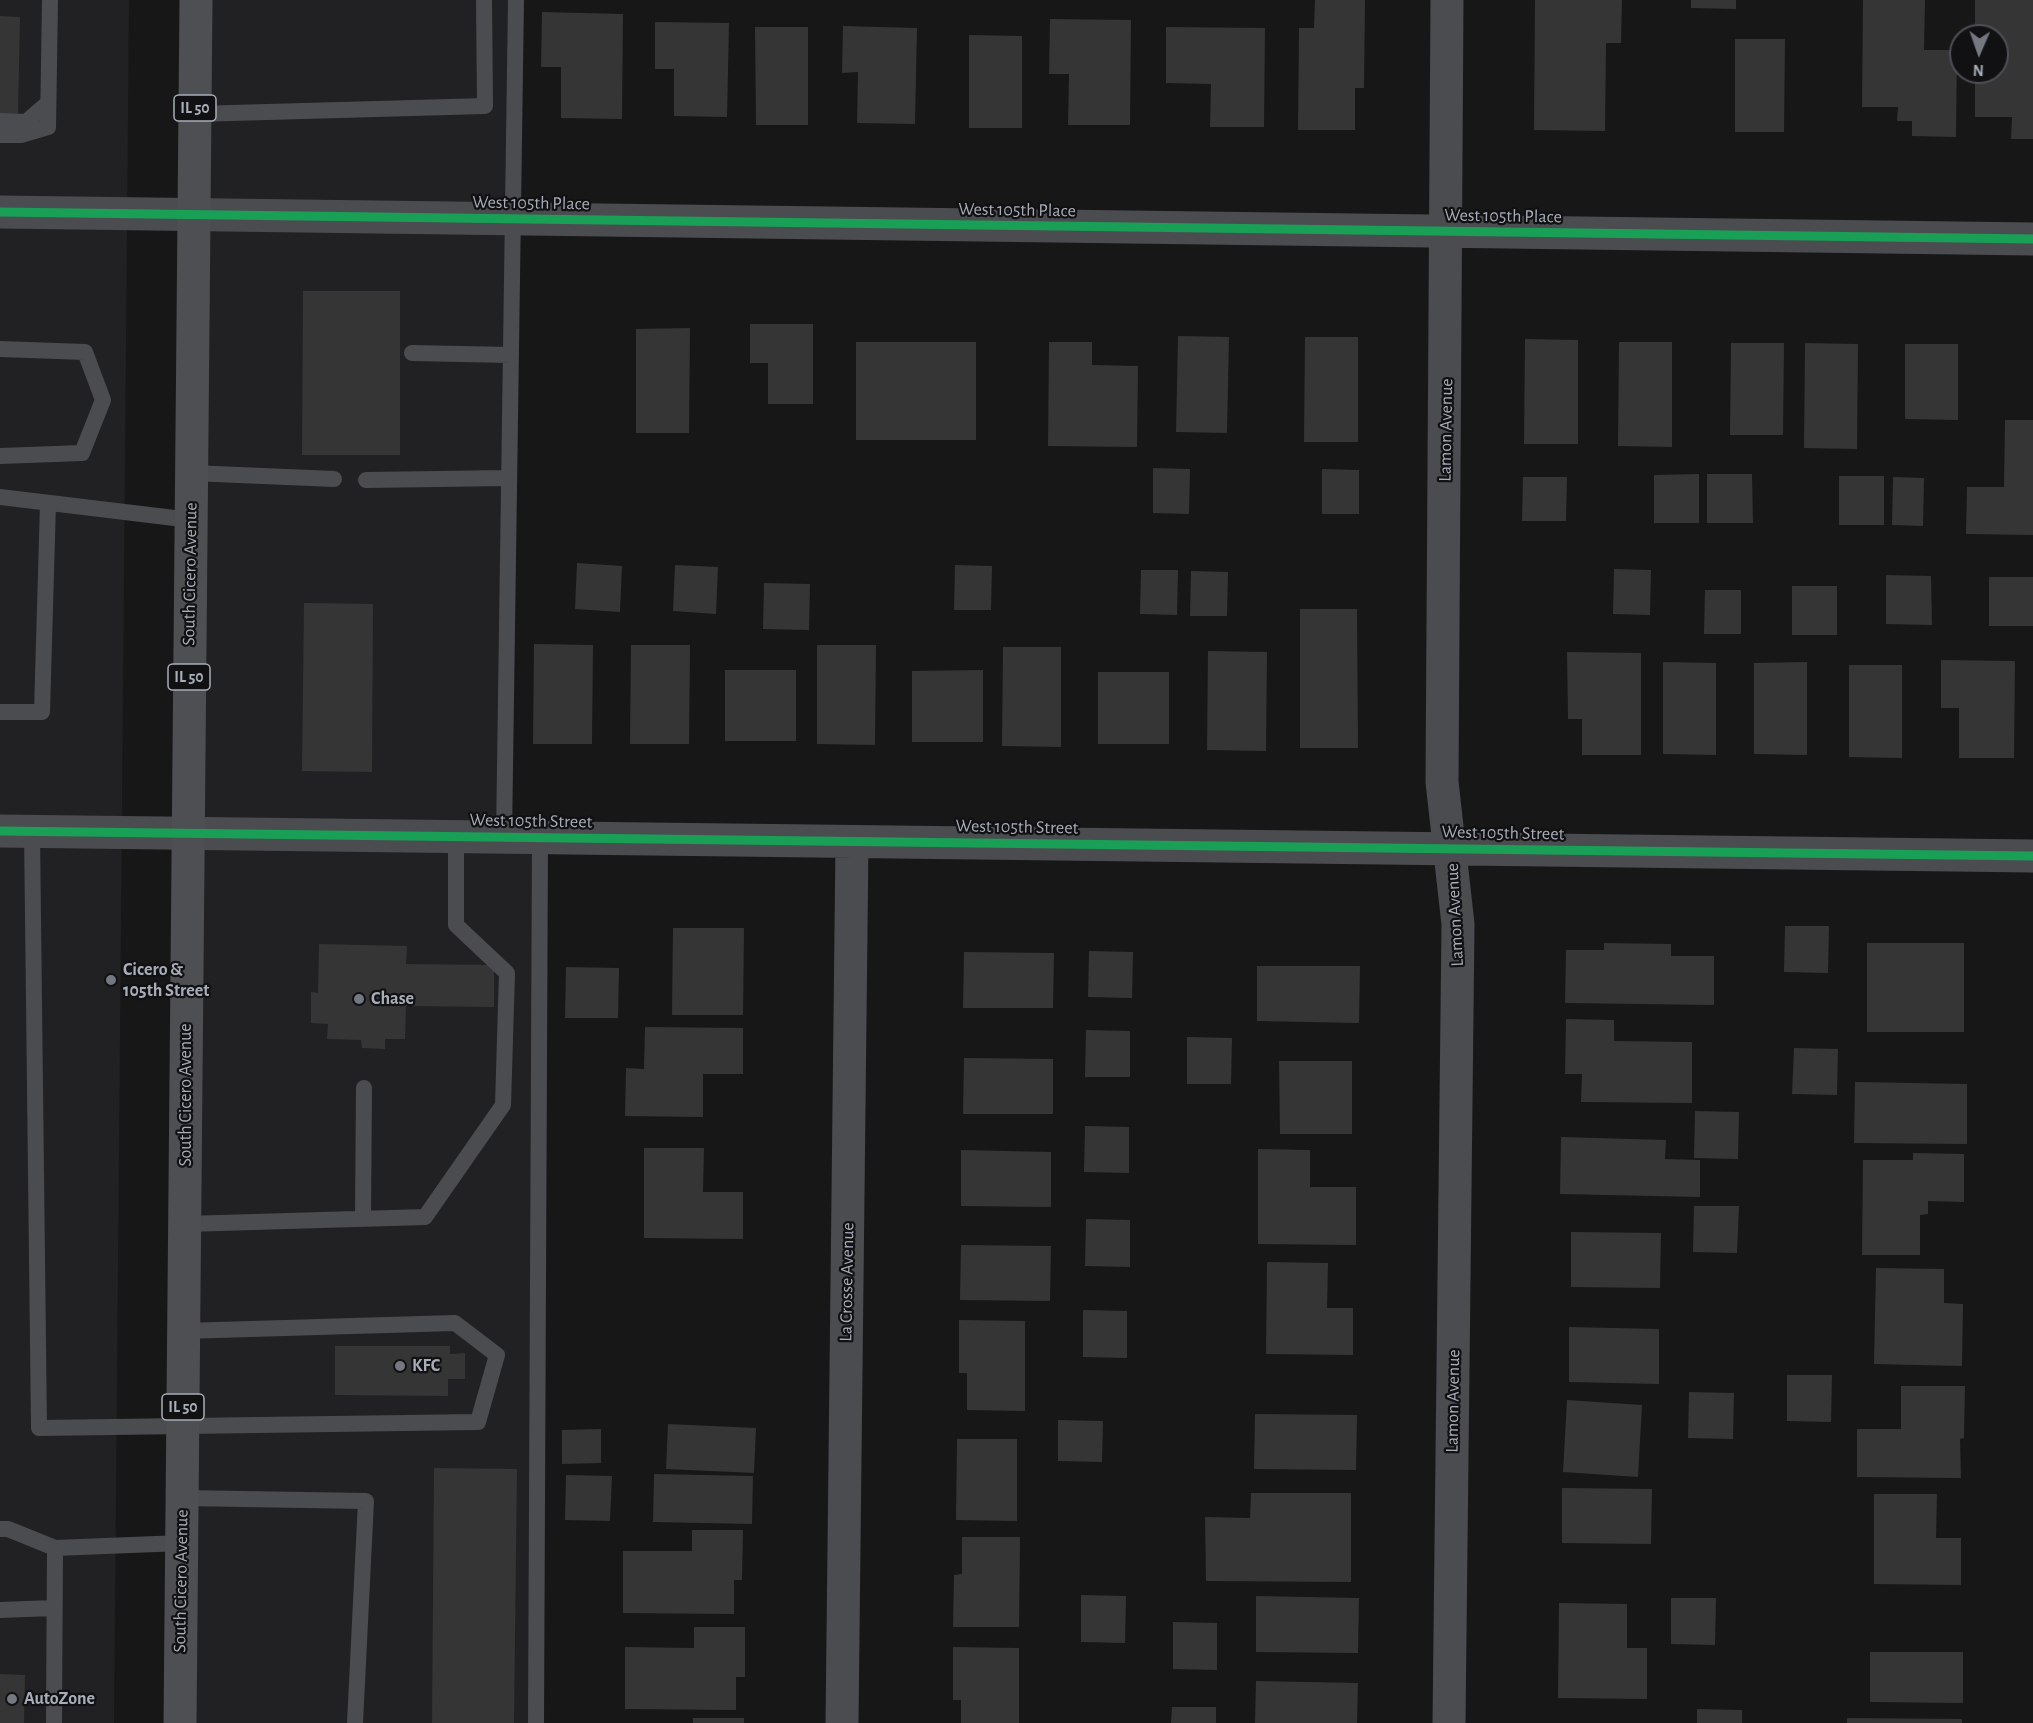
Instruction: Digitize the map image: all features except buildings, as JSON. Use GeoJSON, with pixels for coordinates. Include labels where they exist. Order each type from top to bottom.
{"type":"FeatureCollection","features":[{"type":"Feature","properties":{"kind":"main road","name":"South Cicero Avenue"},"geometry":{"type":"LineString","coordinates":[[180,1723],[196,0]]}},
{"type":"Feature","properties":{"kind":"street","name":"Lamon Avenue"},"geometry":{"type":"LineString","coordinates":[[1447,0],[1448,232],[1442,782],[1458,924],[1449,1723]]}},
{"type":"Feature","properties":{"kind":"street","name":"West 105th Place"},"geometry":{"type":"LineString","coordinates":[[0,212],[2033,239]]}},
{"type":"Feature","properties":{"kind":"street","name":"West 105th Street"},"geometry":{"type":"LineString","coordinates":[[0,831],[2033,856]]}},
{"type":"Feature","properties":{"kind":"street","name":"La Crosse Avenue"},"geometry":{"type":"LineString","coordinates":[[842,1723],[852,842]]}},
{"type":"Feature","properties":{"kind":"lane"},"geometry":{"type":"LineString","coordinates":[[0,135],[21,135],[48,127],[50,0]]}},
{"type":"Feature","properties":{"kind":"lane"},"geometry":{"type":"LineString","coordinates":[[195,114],[485,106],[484,0]]}},
{"type":"Feature","properties":{"kind":"lane"},"geometry":{"type":"LineString","coordinates":[[504,837],[516,0]]}},
{"type":"Feature","properties":{"kind":"lane"},"geometry":{"type":"LineString","coordinates":[[0,121],[26,122],[48,103]]}},
{"type":"Feature","properties":{"kind":"lane"},"geometry":{"type":"LineString","coordinates":[[0,349],[85,352],[103,400],[82,453],[0,456]]}},
{"type":"Feature","properties":{"kind":"lane"},"geometry":{"type":"LineString","coordinates":[[412,353],[511,355]]}},
{"type":"Feature","properties":{"kind":"lane"},"geometry":{"type":"LineString","coordinates":[[192,473],[334,479]]}},
{"type":"Feature","properties":{"kind":"lane"},"geometry":{"type":"LineString","coordinates":[[366,480],[509,478]]}},
{"type":"Feature","properties":{"kind":"lane"},"geometry":{"type":"LineString","coordinates":[[0,497],[191,520]]}},
{"type":"Feature","properties":{"kind":"lane"},"geometry":{"type":"LineString","coordinates":[[0,712],[42,712],[48,503]]}},
{"type":"Feature","properties":{"kind":"lane"},"geometry":{"type":"LineString","coordinates":[[32,832],[39,1428],[478,1422],[497,1355],[455,1323],[183,1331]]}},
{"type":"Feature","properties":{"kind":"lane"},"geometry":{"type":"LineString","coordinates":[[185,1224],[425,1217],[503,1105],[507,973],[456,925],[456,837]]}},
{"type":"Feature","properties":{"kind":"lane"},"geometry":{"type":"LineString","coordinates":[[536,1723],[540,838]]}},
{"type":"Feature","properties":{"kind":"lane"},"geometry":{"type":"LineString","coordinates":[[363,1219],[364,1088]]}},
{"type":"Feature","properties":{"kind":"lane"},"geometry":{"type":"LineString","coordinates":[[182,1498],[366,1501],[355,1723]]}},
{"type":"Feature","properties":{"kind":"lane"},"geometry":{"type":"LineString","coordinates":[[0,1529],[8,1529],[55,1548],[182,1544]]}},
{"type":"Feature","properties":{"kind":"lane"},"geometry":{"type":"LineString","coordinates":[[54,1723],[55,1548]]}},
{"type":"Feature","properties":{"kind":"lane"},"geometry":{"type":"LineString","coordinates":[[0,1610],[54,1608]]}},
{"type":"Feature","properties":{"kind":"shaded area"},"geometry":{"type":"Polygon","coordinates":[[[0,0],[129,0],[114,1723],[0,1723],[0,0]]]}},
{"type":"Feature","properties":{"kind":"shaded area"},"geometry":{"type":"Polygon","coordinates":[[[196,0],[516,0],[504,837],[540,838],[536,1723],[180,1723],[196,0]]]}},
{"type":"Feature","properties":{"kind":"cycle path"},"geometry":{"type":"LineString","coordinates":[[0,212],[2033,239]]}},
{"type":"Feature","properties":{"kind":"cycle path"},"geometry":{"type":"LineString","coordinates":[[0,831],[2033,856]]}},
{"type":"Feature","properties":{"kind":"place","name":"Cicero & 105th Street"},"geometry":{"type":"Point","coordinates":[111,980]}},
{"type":"Feature","properties":{"kind":"place","name":"Chase"},"geometry":{"type":"Point","coordinates":[359,999]}},
{"type":"Feature","properties":{"kind":"place","name":"KFC"},"geometry":{"type":"Point","coordinates":[400,1366]}},
{"type":"Feature","properties":{"kind":"place","name":"AutoZone"},"geometry":{"type":"Point","coordinates":[12,1699]}}]}
